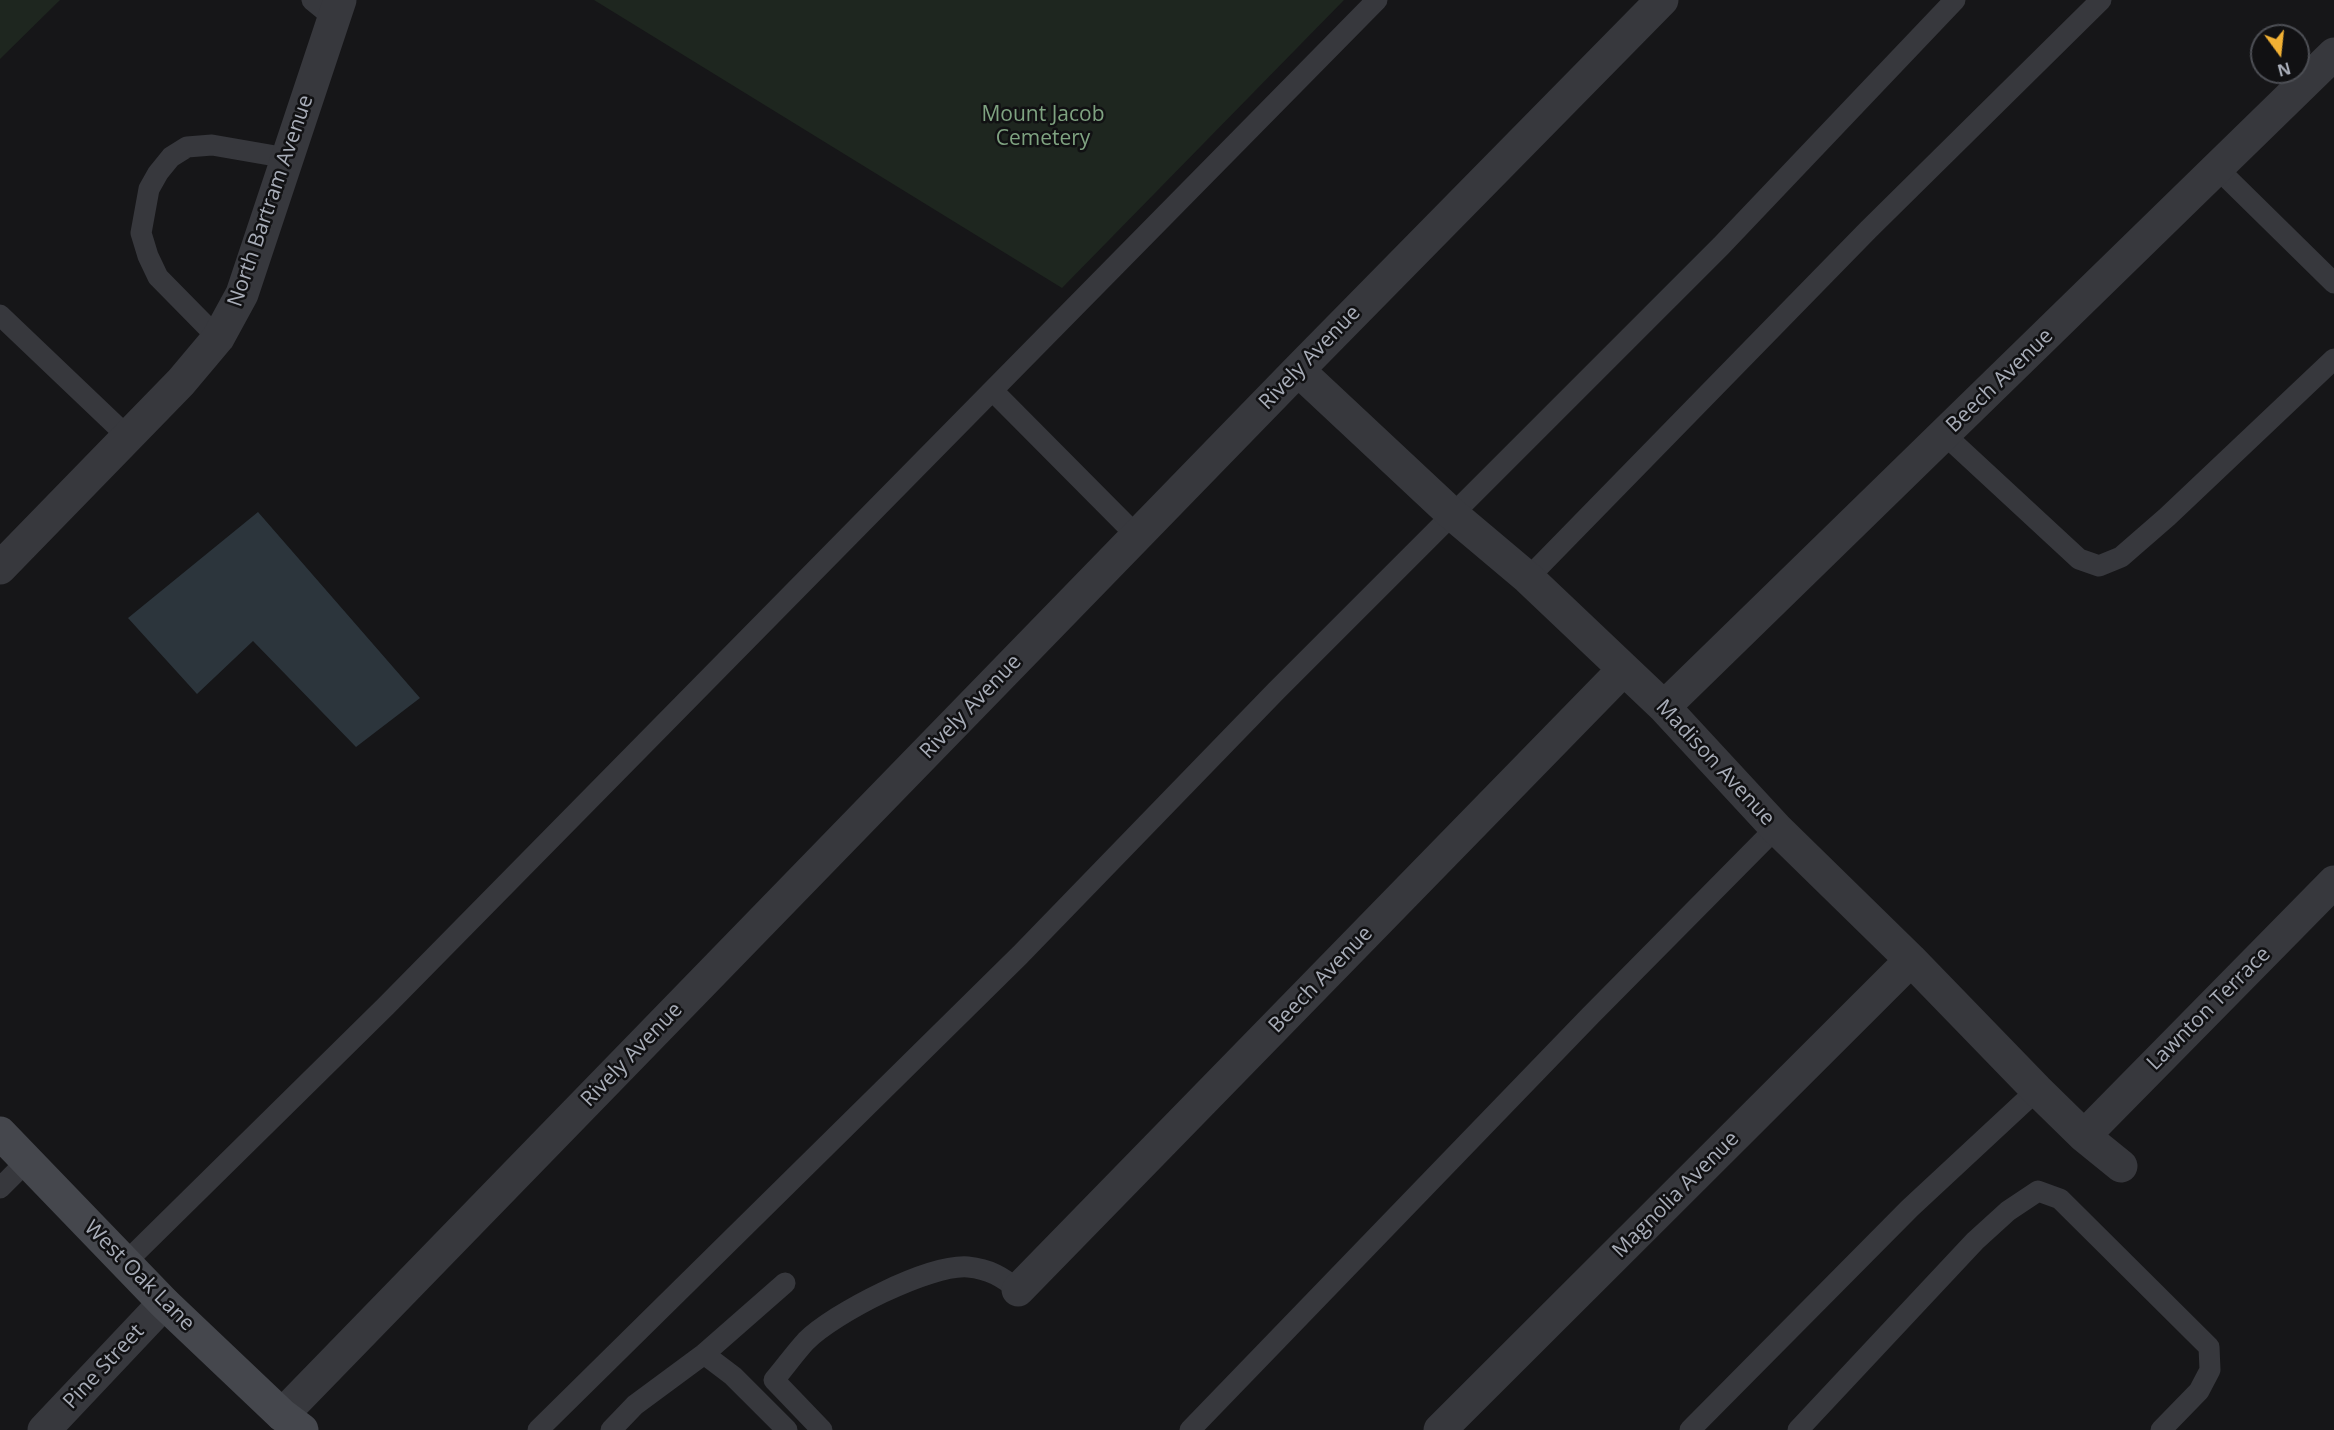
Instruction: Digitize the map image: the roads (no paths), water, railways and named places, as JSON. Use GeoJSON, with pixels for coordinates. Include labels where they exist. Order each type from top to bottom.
{"type":"FeatureCollection","features":[{"type":"Feature","properties":{"kind":"main road","name":"West Oak Lane"},"geometry":{"type":"LineString","coordinates":[[0,1133],[164,1303],[292,1422]]}},
{"type":"Feature","properties":{"kind":"street","name":"Rively Avenue"},"geometry":{"type":"LineString","coordinates":[[292,1422],[1137,536],[1662,0]]}},
{"type":"Feature","properties":{"kind":"street","name":"North Bartram Avenue"},"geometry":{"type":"LineString","coordinates":[[0,568],[181,382],[218,338],[242,294],[287,158],[328,6]]}},
{"type":"Feature","properties":{"kind":"street","name":"Beech Avenue"},"geometry":{"type":"LineString","coordinates":[[1664,707],[2218,169],[2330,68]]}},
{"type":"Feature","properties":{"kind":"street","name":"Madison Avenue"},"geometry":{"type":"LineString","coordinates":[[1298,370],[1452,514],[1528,578],[1664,707],[1776,828],[1911,960],[2037,1090],[2084,1136],[2121,1166]]}},
{"type":"Feature","properties":{"kind":"street","name":"Beech Avenue"},"geometry":{"type":"LineString","coordinates":[[1018,1290],[1624,669]]}},
{"type":"Feature","properties":{"kind":"street","name":"Lawnton Terrace"},"geometry":{"type":"LineString","coordinates":[[2084,1136],[2334,882]]}},
{"type":"Feature","properties":{"kind":"street","name":"Magnolia Avenue"},"geometry":{"type":"LineString","coordinates":[[1440,1430],[1911,960]]}},
{"type":"Feature","properties":{"kind":"street","name":"Pine Street"},"geometry":{"type":"LineString","coordinates":[[44,1430],[164,1303]]}},
{"type":"Feature","properties":{"kind":"lane"},"geometry":{"type":"LineString","coordinates":[[125,1263],[386,1006],[1377,0]]}},
{"type":"Feature","properties":{"kind":"lane"},"geometry":{"type":"LineString","coordinates":[[538,1430],[1020,955],[1276,691],[1720,246],[1955,0]]}},
{"type":"Feature","properties":{"kind":"lane"},"geometry":{"type":"LineString","coordinates":[[1528,578],[1868,230],[2101,0]]}},
{"type":"Feature","properties":{"kind":"lane"},"geometry":{"type":"LineString","coordinates":[[218,338],[158,277],[148,256],[141,232],[149,189],[171,157],[187,147],[212,145],[287,158]]}},
{"type":"Feature","properties":{"kind":"lane"},"geometry":{"type":"LineString","coordinates":[[2218,169],[2334,283]]}},
{"type":"Feature","properties":{"kind":"lane"},"geometry":{"type":"LineString","coordinates":[[0,315],[128,436]]}},
{"type":"Feature","properties":{"kind":"lane"},"geometry":{"type":"LineString","coordinates":[[1945,435],[2079,559],[2099,566],[2121,557],[2167,518],[2334,359]]}},
{"type":"Feature","properties":{"kind":"lane"},"geometry":{"type":"LineString","coordinates":[[993,391],[1137,536]]}},
{"type":"Feature","properties":{"kind":"lane"},"geometry":{"type":"LineString","coordinates":[[1190,1430],[1590,1016],[1776,828]]}},
{"type":"Feature","properties":{"kind":"lane"},"geometry":{"type":"LineString","coordinates":[[1690,1430],[1910,1208],[2037,1090]]}},
{"type":"Feature","properties":{"kind":"lane"},"geometry":{"type":"LineString","coordinates":[[0,1188],[27,1161]]}},
{"type":"Feature","properties":{"kind":"lane"},"geometry":{"type":"LineString","coordinates":[[1798,1430],[1975,1241],[2008,1210],[2038,1191],[2060,1199],[2209,1347],[2210,1370],[2199,1390],[2160,1430]]}},
{"type":"Feature","properties":{"kind":"lane"},"geometry":{"type":"LineString","coordinates":[[822,1430],[774,1380],[807,1340],[842,1313],[930,1272],[968,1267],[999,1274],[1018,1290]]}},
{"type":"Feature","properties":{"kind":"lane"},"geometry":{"type":"LineString","coordinates":[[611,1430],[635,1405],[704,1354],[785,1283]]}},
{"type":"Feature","properties":{"kind":"lane"},"geometry":{"type":"LineString","coordinates":[[704,1354],[733,1376],[787,1430]]}},
{"type":"Feature","properties":{"kind":"park label","name":"Mount Jacob Cemetery"},"geometry":{"type":"Point","coordinates":[1043,127]}}]}
